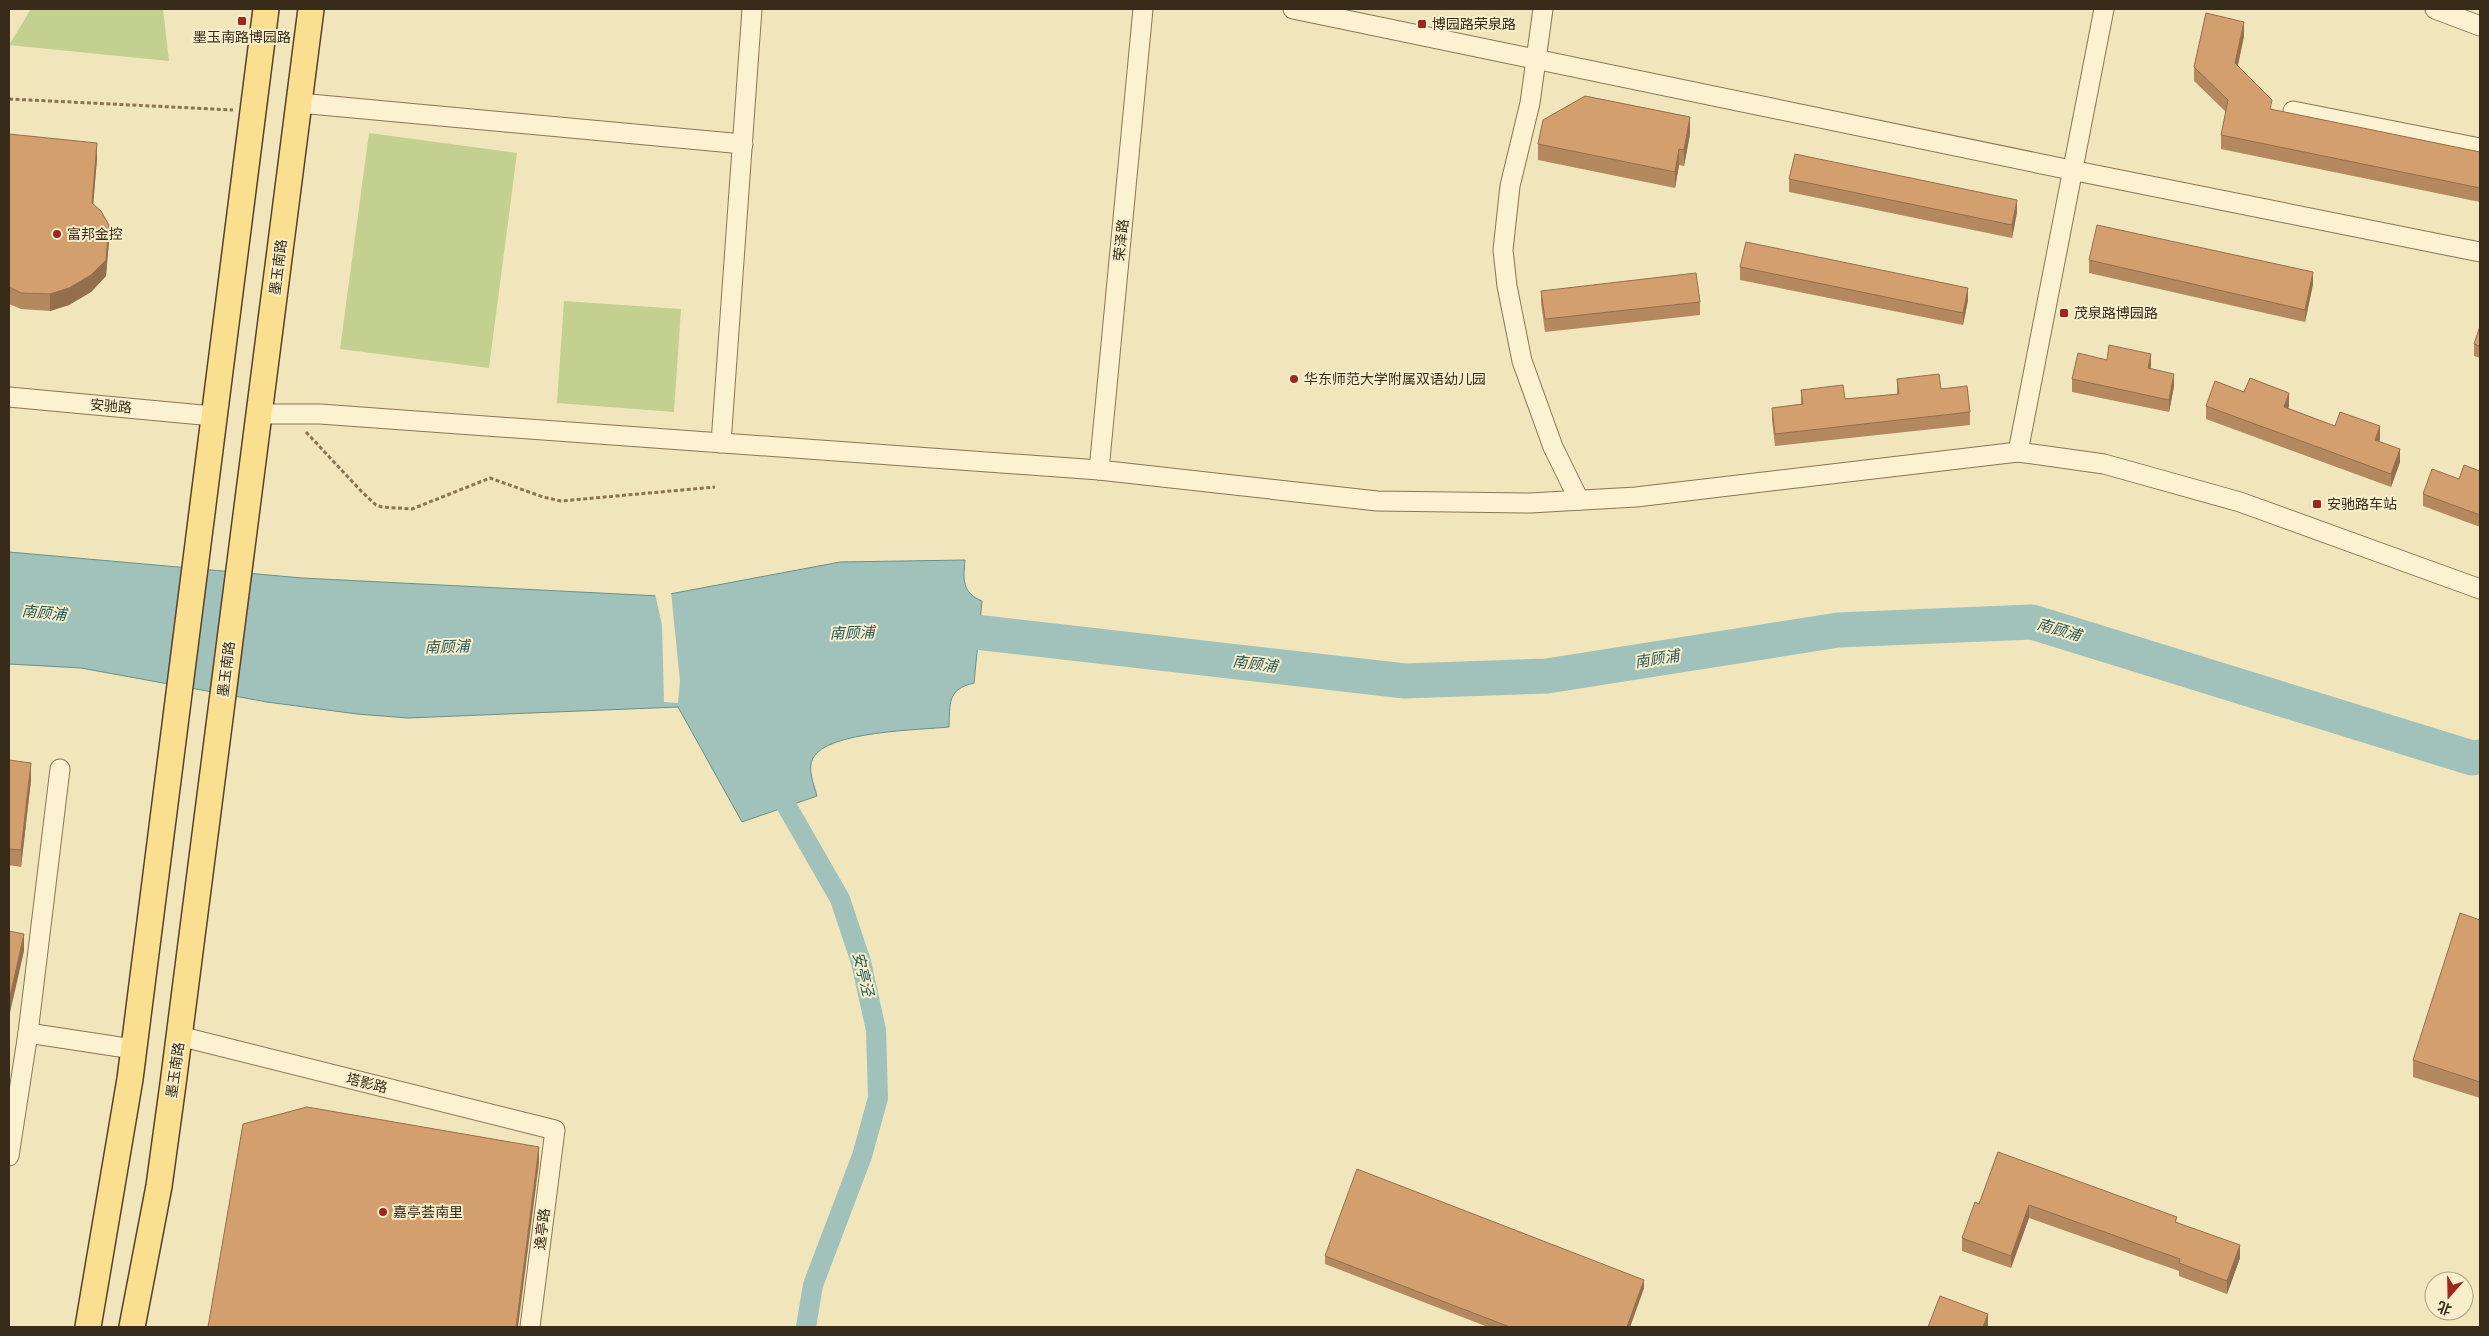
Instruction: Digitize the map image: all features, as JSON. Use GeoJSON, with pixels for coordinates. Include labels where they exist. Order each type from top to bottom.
{"type":"FeatureCollection","features":[{"type":"Feature","properties":{"kind":"main road"},"geometry":{"type":"LineString","coordinates":[[88,1327],[134,1049],[197,537],[266,9]]}},
{"type":"Feature","properties":{"kind":"main road","name":"墨玉南路"},"geometry":{"type":"LineString","coordinates":[[132,1327],[158,1186],[179,1036],[311,9]]}},
{"type":"Feature","properties":{"kind":"street"},"geometry":{"type":"LineString","coordinates":[[721,443],[752,9]]}},
{"type":"Feature","properties":{"kind":"street","name":"荣泽路"},"geometry":{"type":"LineString","coordinates":[[1099,470],[1143,9]]}},
{"type":"Feature","properties":{"kind":"street"},"geometry":{"type":"LineString","coordinates":[[1293,9],[2071,170],[2480,252]]}},
{"type":"Feature","properties":{"kind":"street"},"geometry":{"type":"LineString","coordinates":[[1542,9],[1530,103],[1510,186],[1503,250],[1507,286],[1522,361],[1553,447],[1578,500]]}},
{"type":"Feature","properties":{"kind":"street"},"geometry":{"type":"LineString","coordinates":[[2018,452],[2071,170],[2104,9]]}},
{"type":"Feature","properties":{"kind":"street"},"geometry":{"type":"LineString","coordinates":[[2435,9],[2480,26]]}},
{"type":"Feature","properties":{"kind":"street"},"geometry":{"type":"LineString","coordinates":[[299,103],[743,144]]}},
{"type":"Feature","properties":{"kind":"street"},"geometry":{"type":"LineString","coordinates":[[2293,111],[2480,148]]}},
{"type":"Feature","properties":{"kind":"street","name":"安驰路"},"geometry":{"type":"LineString","coordinates":[[9,397],[213,416]]}},
{"type":"Feature","properties":{"kind":"street"},"geometry":{"type":"LineString","coordinates":[[258,414],[307,414],[1099,470],[1377,501],[1530,503],[1578,500],[1656,494],[2018,452],[2104,464],[2197,489],[2240,502],[2480,589]]}},
{"type":"Feature","properties":{"kind":"street"},"geometry":{"type":"LineString","coordinates":[[9,1156],[28,1032],[60,769]]}},
{"type":"Feature","properties":{"kind":"street"},"geometry":{"type":"LineString","coordinates":[[28,1032],[134,1049]]}},
{"type":"Feature","properties":{"kind":"street","name":"塔影路"},"geometry":{"type":"LineString","coordinates":[[179,1036],[555,1130]]}},
{"type":"Feature","properties":{"kind":"street","name":"逸亭路"},"geometry":{"type":"LineString","coordinates":[[530,1327],[555,1130]]}},
{"type":"Feature","properties":{"kind":"path"},"geometry":{"type":"LineString","coordinates":[[9,99],[253,112]]}},
{"type":"Feature","properties":{"kind":"path"},"geometry":{"type":"LineString","coordinates":[[307,414],[306,433],[370,499],[382,507],[412,509],[490,478],[543,497],[561,501],[715,488]]}},
{"type":"Feature","properties":{"kind":"green space"},"geometry":{"type":"Polygon","coordinates":[[[31,9],[163,9],[169,61],[9,45],[31,9]]]}},
{"type":"Feature","properties":{"kind":"green space"},"geometry":{"type":"Polygon","coordinates":[[[369,133],[517,153],[489,368],[340,349],[369,133]]]}},
{"type":"Feature","properties":{"kind":"green space"},"geometry":{"type":"Polygon","coordinates":[[[564,301],[681,309],[674,412],[557,403],[564,301]]]}},
{"type":"Feature","properties":{"kind":"water"},"geometry":{"type":"Polygon","coordinates":[[[9,552],[302,578],[659,596],[840,562],[965,560],[964,579],[967,590],[975,598],[982,601],[974,683],[954,693],[950,705],[949,727],[897,731],[855,737],[836,742],[822,749],[811,762],[812,777],[817,796],[742,822],[678,707],[408,718],[357,714],[267,702],[81,668],[9,664],[9,552]]]}},
{"type":"Feature","properties":{"kind":"pier"},"geometry":{"type":"Polygon","coordinates":[[[671,592],[680,681],[678,703],[664,702],[662,625],[655,594],[671,592]]]}},
{"type":"Feature","properties":{"kind":"building"},"geometry":{"type":"Polygon","coordinates":[[[2206,13],[2244,22],[2235,63],[2272,100],[2270,109],[2480,152],[2480,188],[2221,135],[2228,100],[2194,67],[2206,13]]]}},
{"type":"Feature","properties":{"kind":"building"},"geometry":{"type":"Polygon","coordinates":[[[1585,96],[1690,117],[1684,150],[1679,149],[1675,172],[1538,144],[1543,120],[1585,96]]]}},
{"type":"Feature","properties":{"kind":"building","name":"富邦金控"},"geometry":{"type":"Polygon","coordinates":[[[9,134],[97,143],[92,203],[101,211],[109,225],[106,260],[91,275],[69,288],[50,294],[21,293],[9,287],[9,134]]]}},
{"type":"Feature","properties":{"kind":"building"},"geometry":{"type":"Polygon","coordinates":[[[1795,154],[2017,200],[2012,225],[1789,179],[1795,154]]]}},
{"type":"Feature","properties":{"kind":"building"},"geometry":{"type":"Polygon","coordinates":[[[2097,225],[2313,272],[2305,310],[2089,260],[2097,225]]]}},
{"type":"Feature","properties":{"kind":"building"},"geometry":{"type":"Polygon","coordinates":[[[1746,242],[1968,288],[1963,313],[1740,267],[1746,242]]]}},
{"type":"Feature","properties":{"kind":"building"},"geometry":{"type":"Polygon","coordinates":[[[1696,273],[1700,302],[1545,319],[1541,291],[1696,273]]]}},
{"type":"Feature","properties":{"kind":"building"},"geometry":{"type":"Polygon","coordinates":[[[2480,326],[2480,346],[2474,344],[2480,326]]]}},
{"type":"Feature","properties":{"kind":"building"},"geometry":{"type":"Polygon","coordinates":[[[2109,345],[2151,354],[2148,368],[2174,374],[2169,400],[2072,379],[2078,353],[2107,360],[2109,345]]]}},
{"type":"Feature","properties":{"kind":"building"},"geometry":{"type":"Polygon","coordinates":[[[1939,374],[1941,389],[1967,386],[1970,412],[1775,434],[1772,408],[1803,404],[1801,390],[1843,385],[1845,399],[1899,394],[1897,379],[1939,374]]]}},
{"type":"Feature","properties":{"kind":"building"},"geometry":{"type":"Polygon","coordinates":[[[2250,378],[2289,393],[2284,407],[2335,426],[2340,412],[2380,426],[2375,440],[2400,449],[2391,474],[2206,406],[2215,381],[2244,392],[2250,378]]]}},
{"type":"Feature","properties":{"kind":"building"},"geometry":{"type":"Polygon","coordinates":[[[2464,465],[2480,471],[2480,515],[2423,494],[2432,469],[2459,479],[2464,465]]]}},
{"type":"Feature","properties":{"kind":"building"},"geometry":{"type":"Polygon","coordinates":[[[9,760],[31,763],[21,850],[9,849],[9,760]]]}},
{"type":"Feature","properties":{"kind":"building"},"geometry":{"type":"Polygon","coordinates":[[[2460,913],[2480,920],[2480,1082],[2413,1060],[2460,913]]]}},
{"type":"Feature","properties":{"kind":"building"},"geometry":{"type":"Polygon","coordinates":[[[9,931],[24,934],[9,1001],[9,931]]]}},
{"type":"Feature","properties":{"kind":"building","name":"嘉亭荟南里"},"geometry":{"type":"Polygon","coordinates":[[[307,1107],[539,1147],[516,1327],[208,1327],[243,1124],[307,1107]]]}},
{"type":"Feature","properties":{"kind":"building"},"geometry":{"type":"Polygon","coordinates":[[[1998,1152],[2177,1217],[2175,1222],[2240,1245],[2227,1281],[2179,1263],[2180,1259],[2029,1205],[2011,1256],[1962,1238],[1975,1202],[1979,1204],[1998,1152]]]}},
{"type":"Feature","properties":{"kind":"building"},"geometry":{"type":"Polygon","coordinates":[[[1357,1169],[1644,1280],[1627,1327],[1510,1327],[1325,1256],[1357,1169]]]}},
{"type":"Feature","properties":{"kind":"building"},"geometry":{"type":"Polygon","coordinates":[[[1940,1296],[1988,1314],[1983,1327],[1928,1327],[1940,1296]]]}},
{"type":"Feature","properties":{"kind":"waterway","name":"南顾浦"},"geometry":{"type":"LineString","coordinates":[[930,630],[949,629],[1405,681],[1547,676],[1838,630],[2032,622],[2472,758],[2480,757]]}},
{"type":"Feature","properties":{"kind":"waterway","name":"安亭泾"},"geometry":{"type":"LineString","coordinates":[[774,784],[840,899],[861,962],[876,1030],[878,1098],[862,1156],[813,1285],[806,1327]]}},
{"type":"Feature","properties":{"kind":"place","name":"墨玉南路博园路"},"geometry":{"type":"Point","coordinates":[242,21]}},
{"type":"Feature","properties":{"kind":"place","name":"博园路荣泉路"},"geometry":{"type":"Point","coordinates":[1422,24]}},
{"type":"Feature","properties":{"kind":"place","name":"富邦金控"},"geometry":{"type":"Point","coordinates":[57,234]}},
{"type":"Feature","properties":{"kind":"place","name":"茂泉路博园路"},"geometry":{"type":"Point","coordinates":[2064,313]}},
{"type":"Feature","properties":{"kind":"place","name":"华东师范大学附属双语幼儿园"},"geometry":{"type":"Point","coordinates":[1294,379]}},
{"type":"Feature","properties":{"kind":"place","name":"安驰路车站"},"geometry":{"type":"Point","coordinates":[2317,504]}},
{"type":"Feature","properties":{"kind":"place","name":"嘉亭荟南里"},"geometry":{"type":"Point","coordinates":[383,1212]}}]}
